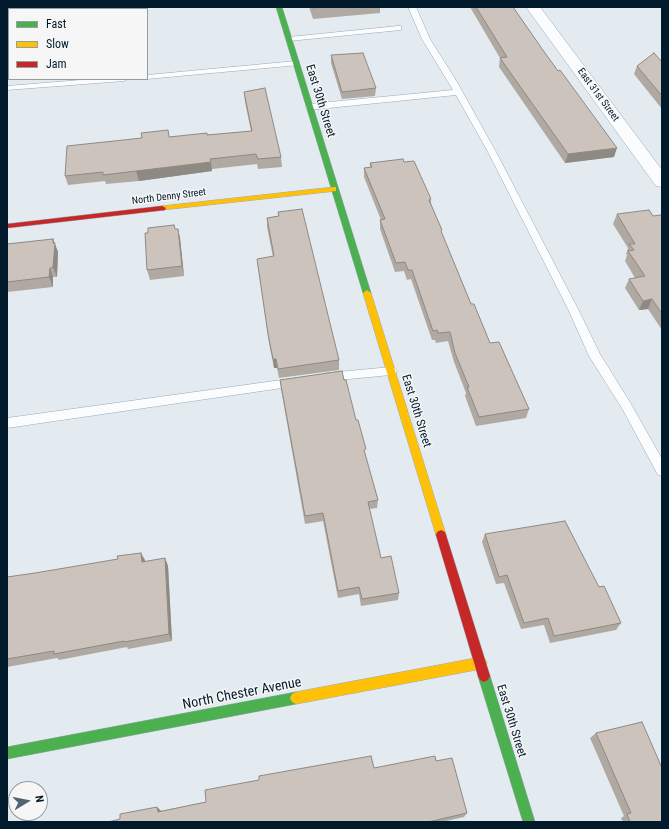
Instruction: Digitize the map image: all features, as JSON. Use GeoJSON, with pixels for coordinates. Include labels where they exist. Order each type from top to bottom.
{"type":"FeatureCollection","features":[{"type":"Feature","properties":{"kind":"main road","name":"East 30th Street"},"geometry":{"type":"LineString","coordinates":[[279,7],[529,822]]}},
{"type":"Feature","properties":{"kind":"main road","name":"North Denny Street"},"geometry":{"type":"LineString","coordinates":[[7,226],[334,189]]}},
{"type":"Feature","properties":{"kind":"main road","name":"North Chester Avenue"},"geometry":{"type":"LineString","coordinates":[[7,753],[481,663]]}},
{"type":"Feature","properties":{"kind":"street","name":"East 31st Street"},"geometry":{"type":"LineString","coordinates":[[533,7],[662,182]]}},
{"type":"Feature","properties":{"kind":"lane"},"geometry":{"type":"LineString","coordinates":[[412,7],[426,39],[492,152],[562,288],[594,356],[628,407],[662,471]]}},
{"type":"Feature","properties":{"kind":"lane"},"geometry":{"type":"LineString","coordinates":[[289,39],[398,28]]}},
{"type":"Feature","properties":{"kind":"lane"},"geometry":{"type":"LineString","coordinates":[[148,77],[296,63]]}},
{"type":"Feature","properties":{"kind":"lane"},"geometry":{"type":"LineString","coordinates":[[7,88],[27,83],[100,80]]}},
{"type":"Feature","properties":{"kind":"lane"},"geometry":{"type":"LineString","coordinates":[[309,107],[458,92]]}},
{"type":"Feature","properties":{"kind":"lane"},"geometry":{"type":"LineString","coordinates":[[7,423],[354,373],[391,371]]}},
{"type":"Feature","properties":{"kind":"building"},"geometry":{"type":"Polygon","coordinates":[[[58,7],[101,7],[101,8],[58,7]]]}},
{"type":"Feature","properties":{"kind":"building"},"geometry":{"type":"Polygon","coordinates":[[[476,7],[513,7],[558,71],[560,70],[617,148],[568,154],[500,58],[507,57],[476,7]]]}},
{"type":"Feature","properties":{"kind":"building"},"geometry":{"type":"Polygon","coordinates":[[[363,53],[376,88],[342,92],[331,55],[363,53]]]}},
{"type":"Feature","properties":{"kind":"building"},"geometry":{"type":"Polygon","coordinates":[[[654,53],[662,62],[662,96],[637,66],[654,53]]]}},
{"type":"Feature","properties":{"kind":"building"},"geometry":{"type":"Polygon","coordinates":[[[265,88],[281,157],[258,159],[256,154],[210,159],[211,162],[103,175],[103,172],[65,176],[67,146],[142,138],[141,133],[168,130],[169,137],[207,133],[207,135],[252,131],[244,92],[265,88]]]}},
{"type":"Feature","properties":{"kind":"building"},"geometry":{"type":"Polygon","coordinates":[[[403,159],[404,162],[414,161],[431,199],[429,200],[471,304],[474,304],[490,343],[499,342],[529,409],[479,417],[455,353],[450,332],[438,333],[437,330],[433,331],[412,270],[408,270],[405,262],[396,263],[380,220],[385,219],[364,168],[372,167],[370,163],[403,159]]]}},
{"type":"Feature","properties":{"kind":"building"},"geometry":{"type":"Polygon","coordinates":[[[302,209],[339,360],[278,369],[276,359],[273,359],[268,334],[257,259],[274,256],[267,218],[279,216],[278,212],[302,209]]]}},
{"type":"Feature","properties":{"kind":"building"},"geometry":{"type":"Polygon","coordinates":[[[649,210],[653,216],[661,215],[662,217],[662,314],[652,299],[643,301],[629,279],[645,276],[628,251],[634,250],[629,244],[635,244],[617,214],[649,210]]]}},
{"type":"Feature","properties":{"kind":"building"},"geometry":{"type":"Polygon","coordinates":[[[174,225],[175,229],[178,229],[182,266],[147,270],[145,233],[148,233],[148,228],[174,225]]]}},
{"type":"Feature","properties":{"kind":"building"},"geometry":{"type":"Polygon","coordinates":[[[53,239],[53,243],[55,243],[53,267],[50,268],[49,277],[7,282],[7,244],[53,239]]]}},
{"type":"Feature","properties":{"kind":"building"},"geometry":{"type":"Polygon","coordinates":[[[342,371],[344,380],[346,380],[356,420],[358,420],[366,449],[364,450],[378,500],[368,502],[381,558],[391,556],[399,593],[362,599],[359,587],[338,591],[323,513],[305,516],[280,380],[342,371]]]}},
{"type":"Feature","properties":{"kind":"building"},"geometry":{"type":"Polygon","coordinates":[[[565,521],[599,587],[604,586],[621,623],[554,636],[548,618],[524,623],[507,575],[499,577],[485,534],[565,521]]]}},
{"type":"Feature","properties":{"kind":"building"},"geometry":{"type":"Polygon","coordinates":[[[141,553],[142,562],[165,558],[169,634],[54,654],[54,651],[7,659],[7,577],[118,559],[117,556],[141,553]]]}},
{"type":"Feature","properties":{"kind":"building"},"geometry":{"type":"Polygon","coordinates":[[[642,722],[662,768],[662,822],[630,822],[627,814],[631,813],[596,733],[642,722]]]}},
{"type":"Feature","properties":{"kind":"building"},"geometry":{"type":"Polygon","coordinates":[[[371,756],[374,768],[435,756],[436,761],[452,758],[467,813],[428,822],[108,822],[120,819],[120,814],[157,807],[158,812],[206,802],[205,790],[259,780],[259,776],[371,756]]]}},
{"type":"Feature","properties":{"kind":"traffic: fast"},"geometry":{"type":"LineString","coordinates":[[279,7],[367,293]]}},
{"type":"Feature","properties":{"kind":"traffic: fast"},"geometry":{"type":"LineString","coordinates":[[484,676],[529,822]]}},
{"type":"Feature","properties":{"kind":"traffic: fast"},"geometry":{"type":"LineString","coordinates":[[7,753],[296,698]]}},
{"type":"Feature","properties":{"kind":"traffic: slow"},"geometry":{"type":"LineString","coordinates":[[162,208],[334,189]]}},
{"type":"Feature","properties":{"kind":"traffic: slow"},"geometry":{"type":"LineString","coordinates":[[367,293],[441,535]]}},
{"type":"Feature","properties":{"kind":"traffic: slow"},"geometry":{"type":"LineString","coordinates":[[296,698],[481,663]]}},
{"type":"Feature","properties":{"kind":"traffic: jam"},"geometry":{"type":"LineString","coordinates":[[7,226],[162,208]]}},
{"type":"Feature","properties":{"kind":"traffic: jam"},"geometry":{"type":"LineString","coordinates":[[441,535],[484,676]]}}]}
